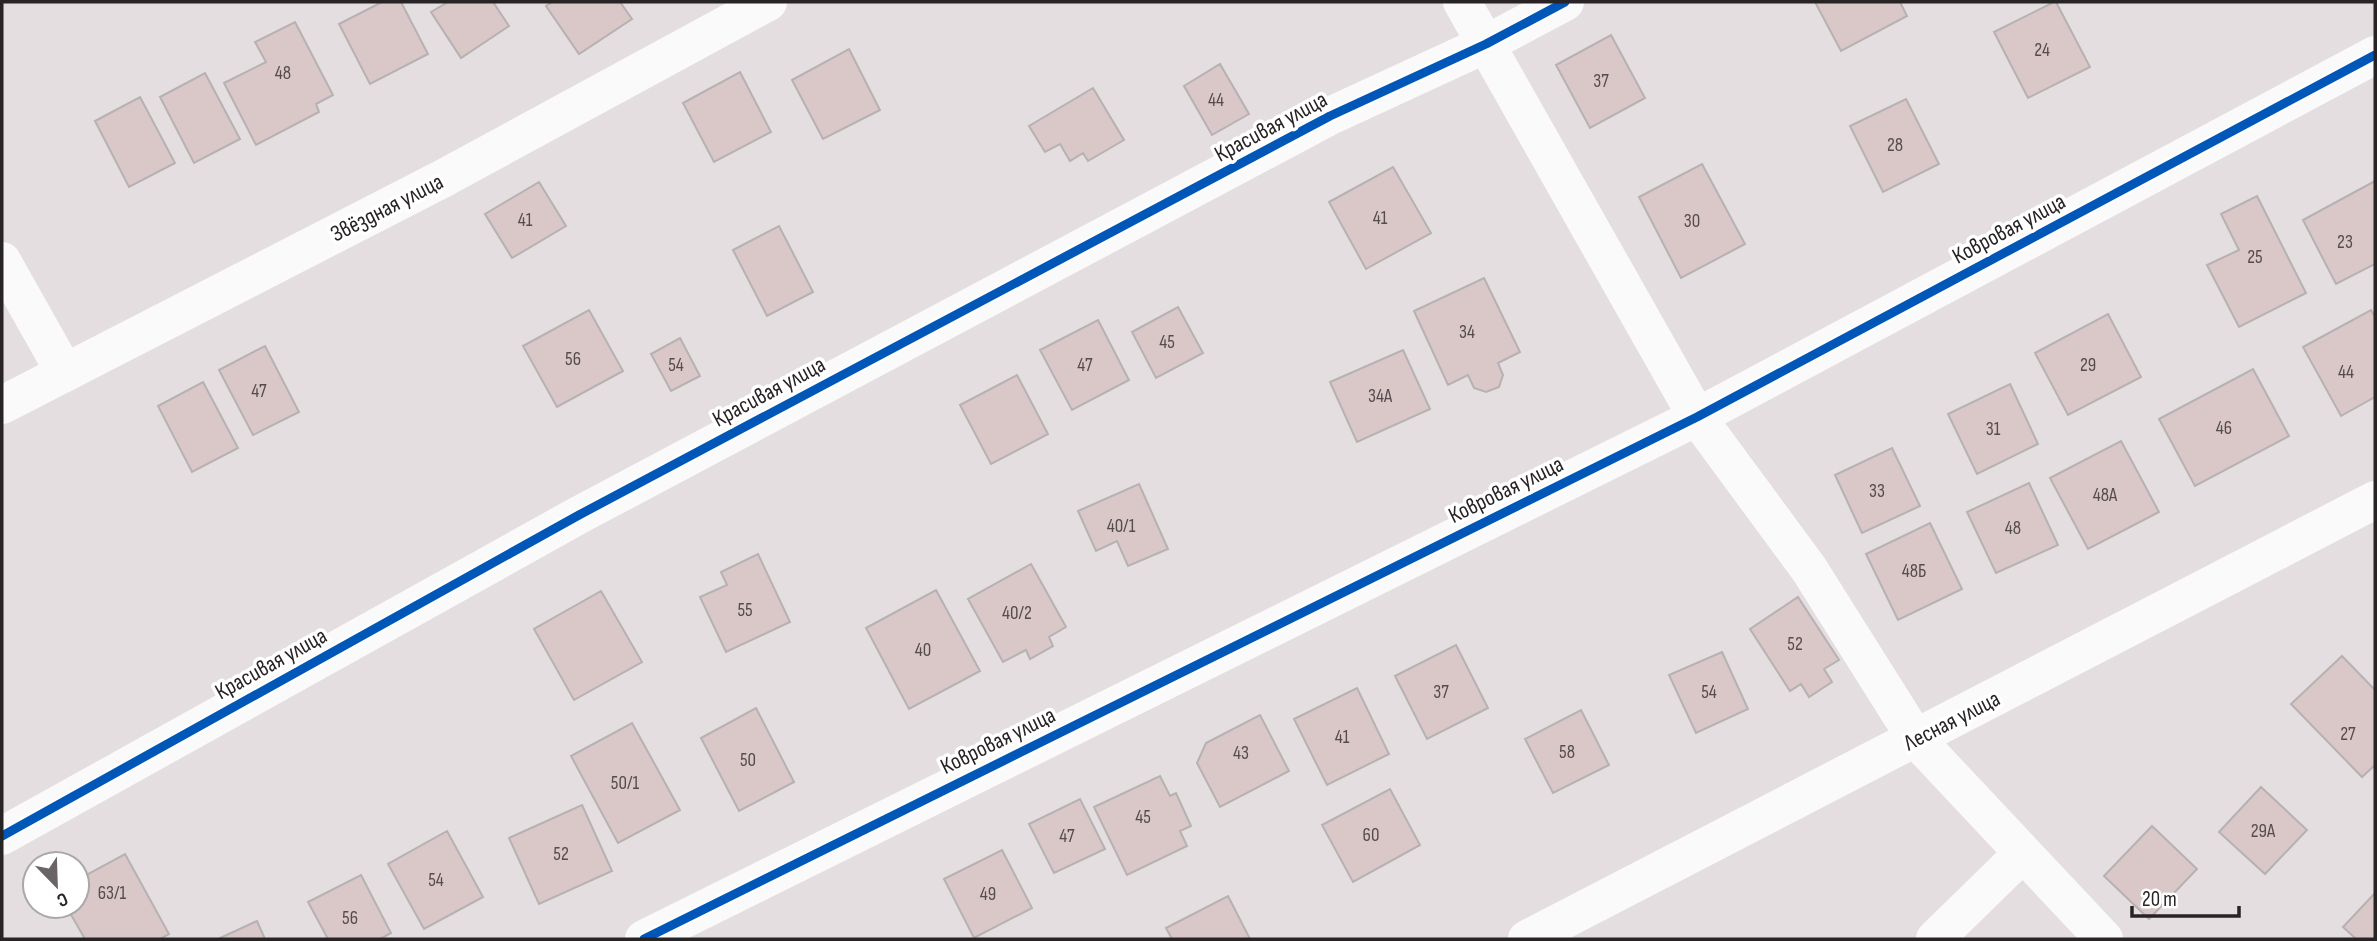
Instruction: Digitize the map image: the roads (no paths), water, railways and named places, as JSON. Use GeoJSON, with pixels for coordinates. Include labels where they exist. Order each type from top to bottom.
{"type":"FeatureCollection","features":[{"type":"Feature","properties":{"kind":"street","name":"Звёздная улица"},"geometry":{"type":"LineString","coordinates":[[2,405],[442,179],[768,2]]}},
{"type":"Feature","properties":{"kind":"street"},"geometry":{"type":"LineString","coordinates":[[1462,2],[1697,417],[1809,569],[1916,739],[2104,939]]}},
{"type":"Feature","properties":{"kind":"street","name":"Красивая улица"},"geometry":{"type":"LineString","coordinates":[[2,836],[603,502],[1330,116],[1486,44],[1565,2]]}},
{"type":"Feature","properties":{"kind":"street","name":"Ковровая улица"},"geometry":{"type":"LineString","coordinates":[[644,939],[694,928],[1697,417],[2375,55]]}},
{"type":"Feature","properties":{"kind":"street"},"geometry":{"type":"LineString","coordinates":[[2,261],[65,373]]}},
{"type":"Feature","properties":{"kind":"street","name":"Лесная улица"},"geometry":{"type":"LineString","coordinates":[[1528,939],[2375,500]]}},
{"type":"Feature","properties":{"kind":"street"},"geometry":{"type":"LineString","coordinates":[[1935,939],[2022,854]]}}]}
